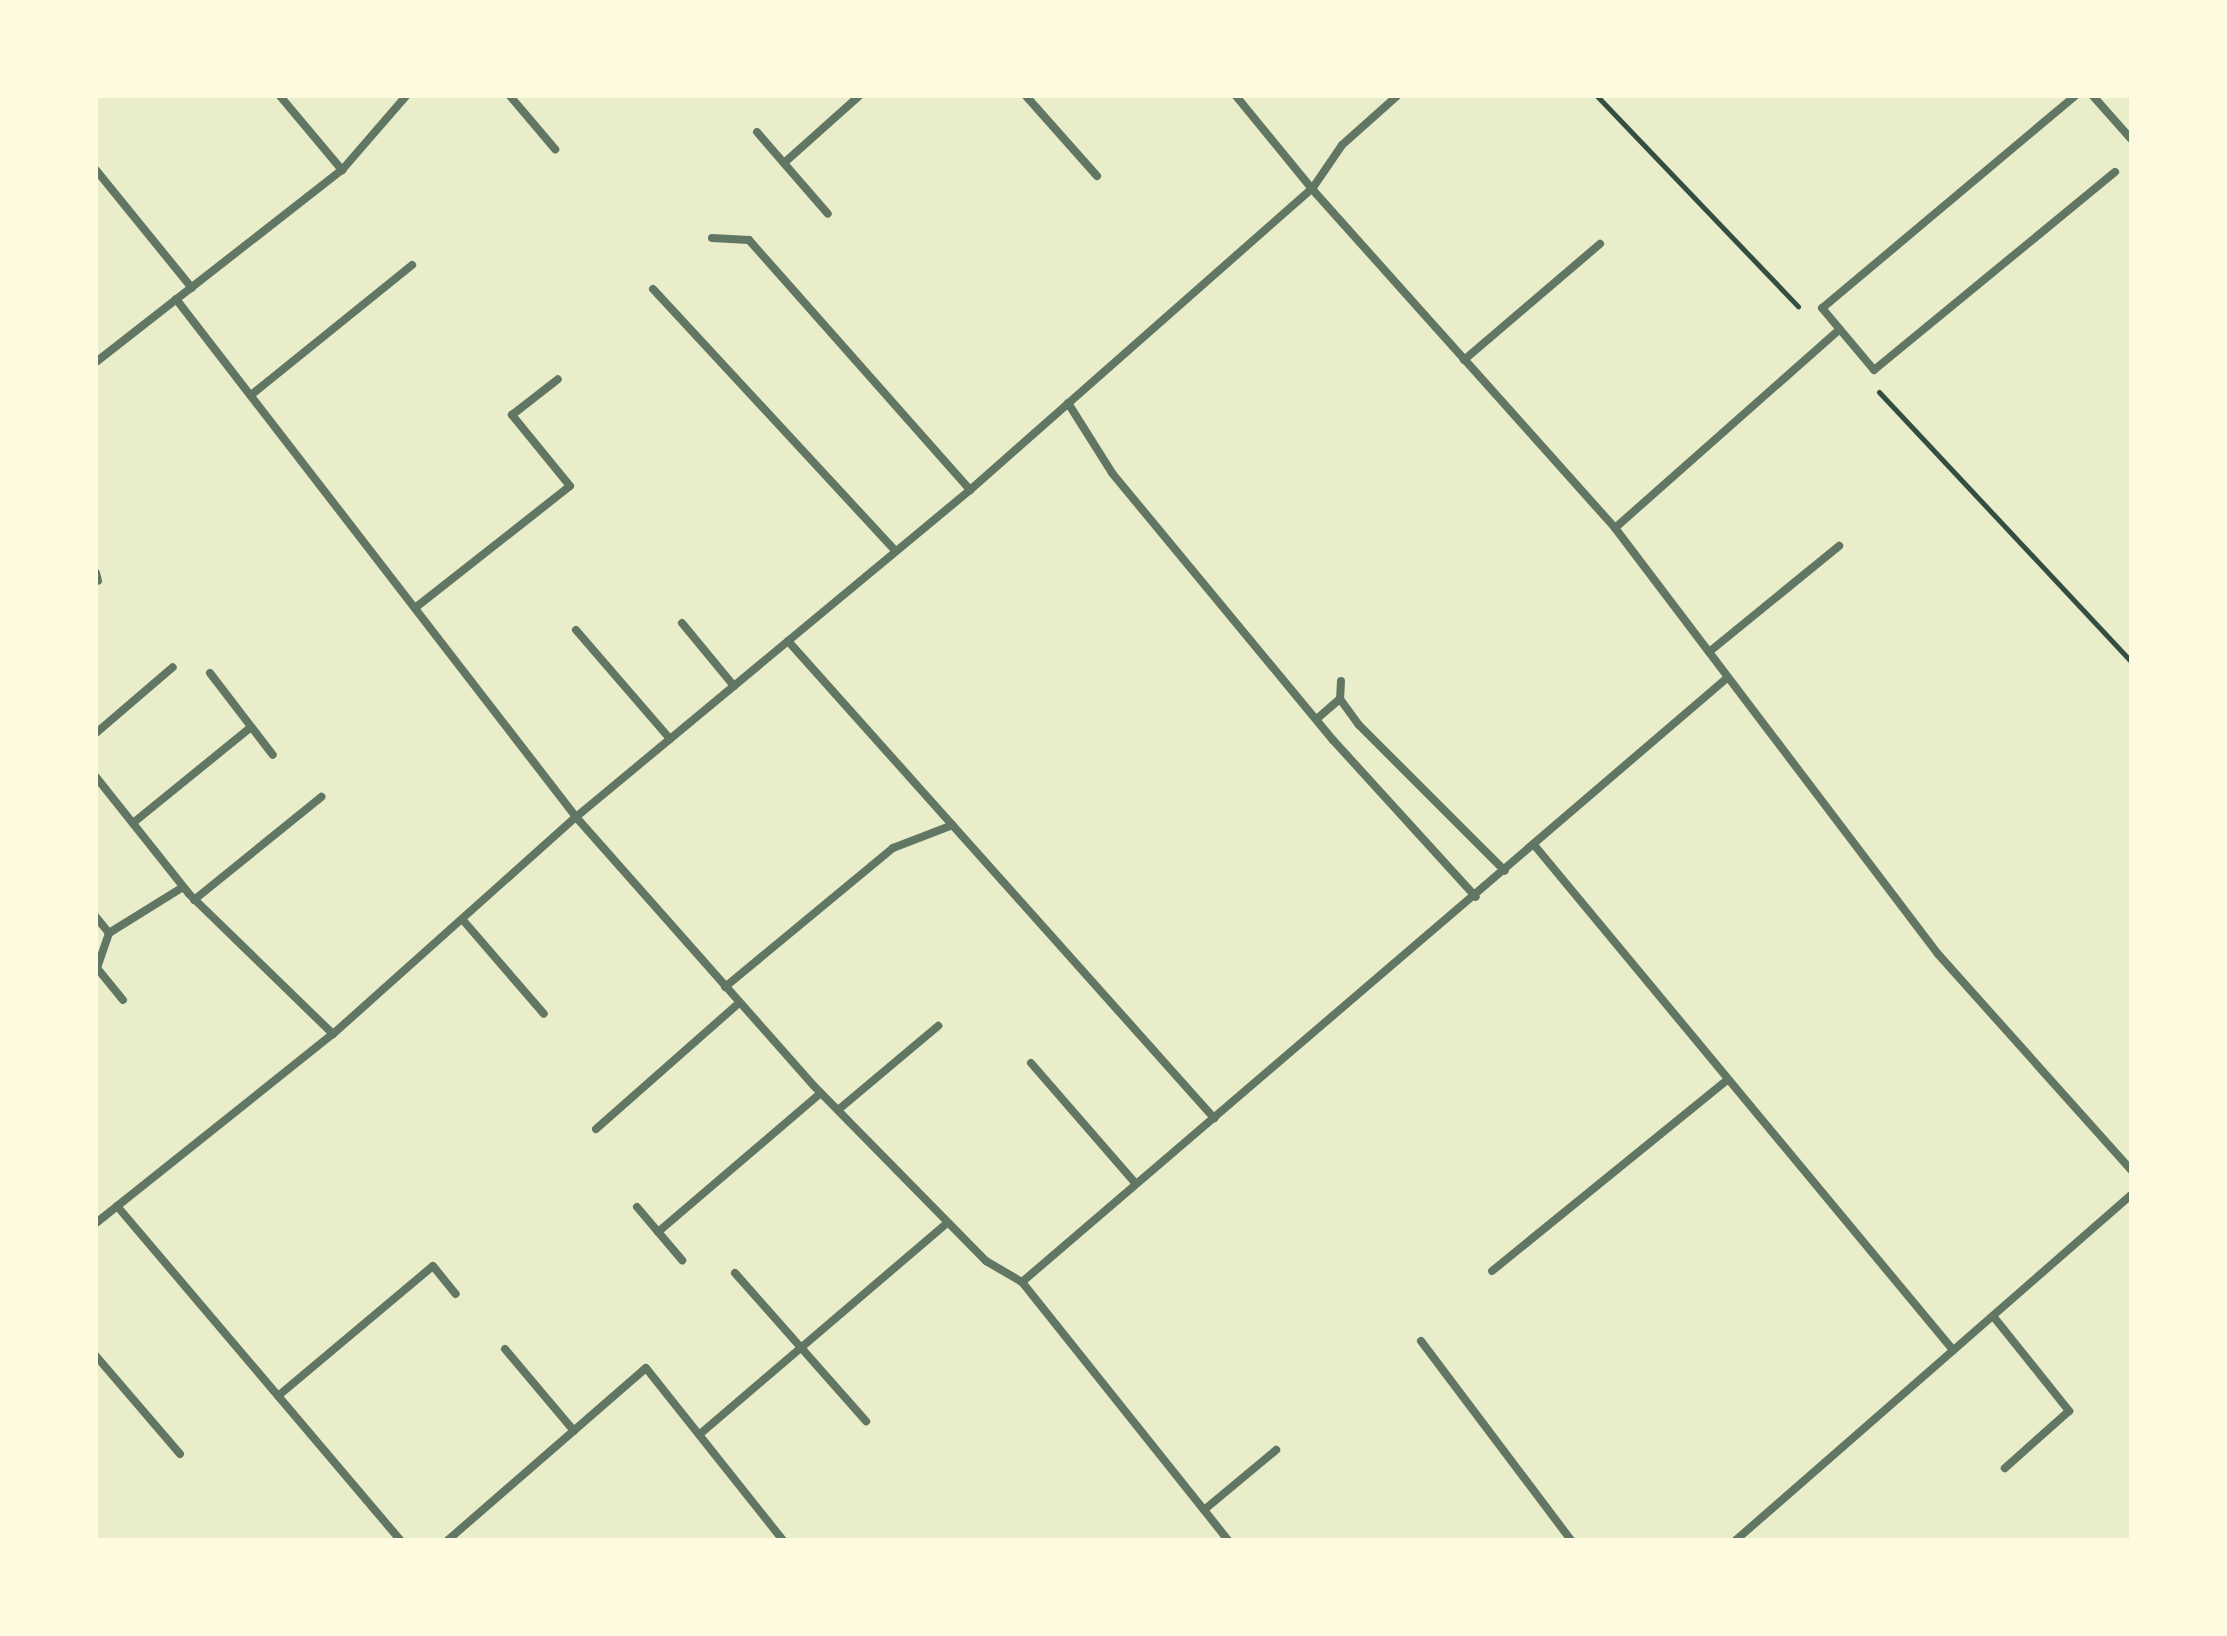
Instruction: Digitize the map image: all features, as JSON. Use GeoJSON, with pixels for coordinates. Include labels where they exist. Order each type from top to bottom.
{"type":"FeatureCollection","features":[{"type":"Feature","properties":{"kind":"street"},"geometry":{"type":"LineString","coordinates":[[280,96],[342,170]]}},
{"type":"Feature","properties":{"kind":"street"},"geometry":{"type":"LineString","coordinates":[[96,362],[342,170],[406,96]]}},
{"type":"Feature","properties":{"kind":"street"},"geometry":{"type":"LineString","coordinates":[[510,96],[555,149]]}},
{"type":"Feature","properties":{"kind":"street"},"geometry":{"type":"LineString","coordinates":[[784,163],[859,96]]}},
{"type":"Feature","properties":{"kind":"street"},"geometry":{"type":"LineString","coordinates":[[1026,96],[1097,176]]}},
{"type":"Feature","properties":{"kind":"street"},"geometry":{"type":"LineString","coordinates":[[1236,96],[1312,189],[1615,528],[1938,954],[2131,1170]]}},
{"type":"Feature","properties":{"kind":"street"},"geometry":{"type":"LineString","coordinates":[[96,1223],[333,1034],[576,817],[970,490],[1312,189],[1342,145],[1397,96]]}},
{"type":"Feature","properties":{"kind":"street"},"geometry":{"type":"LineString","coordinates":[[2075,96],[1822,308],[1874,370],[2115,172]]}},
{"type":"Feature","properties":{"kind":"street"},"geometry":{"type":"LineString","coordinates":[[2093,96],[2131,139]]}},
{"type":"Feature","properties":{"kind":"street"},"geometry":{"type":"LineString","coordinates":[[757,132],[828,214]]}},
{"type":"Feature","properties":{"kind":"street"},"geometry":{"type":"LineString","coordinates":[[96,170],[192,288]]}},
{"type":"Feature","properties":{"kind":"street"},"geometry":{"type":"LineString","coordinates":[[712,238],[749,240],[970,490]]}},
{"type":"Feature","properties":{"kind":"street"},"geometry":{"type":"LineString","coordinates":[[1464,360],[1600,244]]}},
{"type":"Feature","properties":{"kind":"street"},"geometry":{"type":"LineString","coordinates":[[251,395],[412,265]]}},
{"type":"Feature","properties":{"kind":"street"},"geometry":{"type":"LineString","coordinates":[[653,289],[896,551]]}},
{"type":"Feature","properties":{"kind":"street"},"geometry":{"type":"LineString","coordinates":[[176,299],[576,817],[821,1093],[986,1261],[1022,1282],[1228,1540]]}},
{"type":"Feature","properties":{"kind":"street"},"geometry":{"type":"LineString","coordinates":[[1615,528],[1840,329]]}},
{"type":"Feature","properties":{"kind":"street"},"geometry":{"type":"LineString","coordinates":[[415,608],[570,486],[512,415],[558,379]]}},
{"type":"Feature","properties":{"kind":"street"},"geometry":{"type":"LineString","coordinates":[[1068,403],[1112,473],[1319,717],[1333,740],[1476,897]]}},
{"type":"Feature","properties":{"kind":"street"},"geometry":{"type":"LineString","coordinates":[[1709,652],[1839,546]]}},
{"type":"Feature","properties":{"kind":"street"},"geometry":{"type":"LineString","coordinates":[[682,623],[734,686]]}},
{"type":"Feature","properties":{"kind":"street"},"geometry":{"type":"LineString","coordinates":[[576,630],[670,739]]}},
{"type":"Feature","properties":{"kind":"street"},"geometry":{"type":"LineString","coordinates":[[788,641],[1214,1118]]}},
{"type":"Feature","properties":{"kind":"street"},"geometry":{"type":"LineString","coordinates":[[96,733],[173,667]]}},
{"type":"Feature","properties":{"kind":"street"},"geometry":{"type":"LineString","coordinates":[[210,673],[273,755]]}},
{"type":"Feature","properties":{"kind":"street"},"geometry":{"type":"LineString","coordinates":[[1022,1282],[1476,897],[1727,678]]}},
{"type":"Feature","properties":{"kind":"street"},"geometry":{"type":"LineString","coordinates":[[1341,681],[1340,699],[1443,813],[1505,871]]}},
{"type":"Feature","properties":{"kind":"street"},"geometry":{"type":"LineString","coordinates":[[1319,717],[1340,699]]}},
{"type":"Feature","properties":{"kind":"street"},"geometry":{"type":"LineString","coordinates":[[133,823],[251,727]]}},
{"type":"Feature","properties":{"kind":"street"},"geometry":{"type":"LineString","coordinates":[[96,777],[194,900],[333,1034]]}},
{"type":"Feature","properties":{"kind":"street"},"geometry":{"type":"LineString","coordinates":[[194,900],[321,797]]}},
{"type":"Feature","properties":{"kind":"street"},"geometry":{"type":"LineString","coordinates":[[725,987],[893,848],[953,825]]}},
{"type":"Feature","properties":{"kind":"street"},"geometry":{"type":"LineString","coordinates":[[1535,846],[1953,1350]]}},
{"type":"Feature","properties":{"kind":"street"},"geometry":{"type":"LineString","coordinates":[[123,1000],[97,968],[109,933],[183,887]]}},
{"type":"Feature","properties":{"kind":"street"},"geometry":{"type":"LineString","coordinates":[[96,917],[109,933]]}},
{"type":"Feature","properties":{"kind":"street"},"geometry":{"type":"LineString","coordinates":[[462,919],[544,1014]]}},
{"type":"Feature","properties":{"kind":"street"},"geometry":{"type":"LineString","coordinates":[[596,1129],[739,1003]]}},
{"type":"Feature","properties":{"kind":"street"},"geometry":{"type":"LineString","coordinates":[[838,1110],[938,1026]]}},
{"type":"Feature","properties":{"kind":"street"},"geometry":{"type":"LineString","coordinates":[[1031,1063],[1136,1184]]}},
{"type":"Feature","properties":{"kind":"street"},"geometry":{"type":"LineString","coordinates":[[1492,1271],[1728,1079]]}},
{"type":"Feature","properties":{"kind":"street"},"geometry":{"type":"LineString","coordinates":[[658,1232],[821,1093]]}},
{"type":"Feature","properties":{"kind":"street"},"geometry":{"type":"LineString","coordinates":[[1736,1540],[2131,1195]]}},
{"type":"Feature","properties":{"kind":"street"},"geometry":{"type":"LineString","coordinates":[[117,1206],[400,1540]]}},
{"type":"Feature","properties":{"kind":"street"},"geometry":{"type":"LineString","coordinates":[[637,1207],[682,1260]]}},
{"type":"Feature","properties":{"kind":"street"},"geometry":{"type":"LineString","coordinates":[[700,1434],[947,1223]]}},
{"type":"Feature","properties":{"kind":"street"},"geometry":{"type":"LineString","coordinates":[[278,1396],[433,1266],[456,1294]]}},
{"type":"Feature","properties":{"kind":"street"},"geometry":{"type":"LineString","coordinates":[[735,1273],[866,1421]]}},
{"type":"Feature","properties":{"kind":"street"},"geometry":{"type":"LineString","coordinates":[[1993,1316],[2069,1411],[2005,1468]]}},
{"type":"Feature","properties":{"kind":"street"},"geometry":{"type":"LineString","coordinates":[[1421,1341],[1571,1540]]}},
{"type":"Feature","properties":{"kind":"street"},"geometry":{"type":"LineString","coordinates":[[505,1349],[574,1431]]}},
{"type":"Feature","properties":{"kind":"street"},"geometry":{"type":"LineString","coordinates":[[96,1356],[180,1454]]}},
{"type":"Feature","properties":{"kind":"street"},"geometry":{"type":"LineString","coordinates":[[448,1540],[646,1368],[783,1540]]}},
{"type":"Feature","properties":{"kind":"street"},"geometry":{"type":"LineString","coordinates":[[1204,1510],[1276,1450]]}},
{"type":"Feature","properties":{"kind":"street"},"geometry":{"type":"LineString","coordinates":[[766,1540],[776,1532]]}}]}
